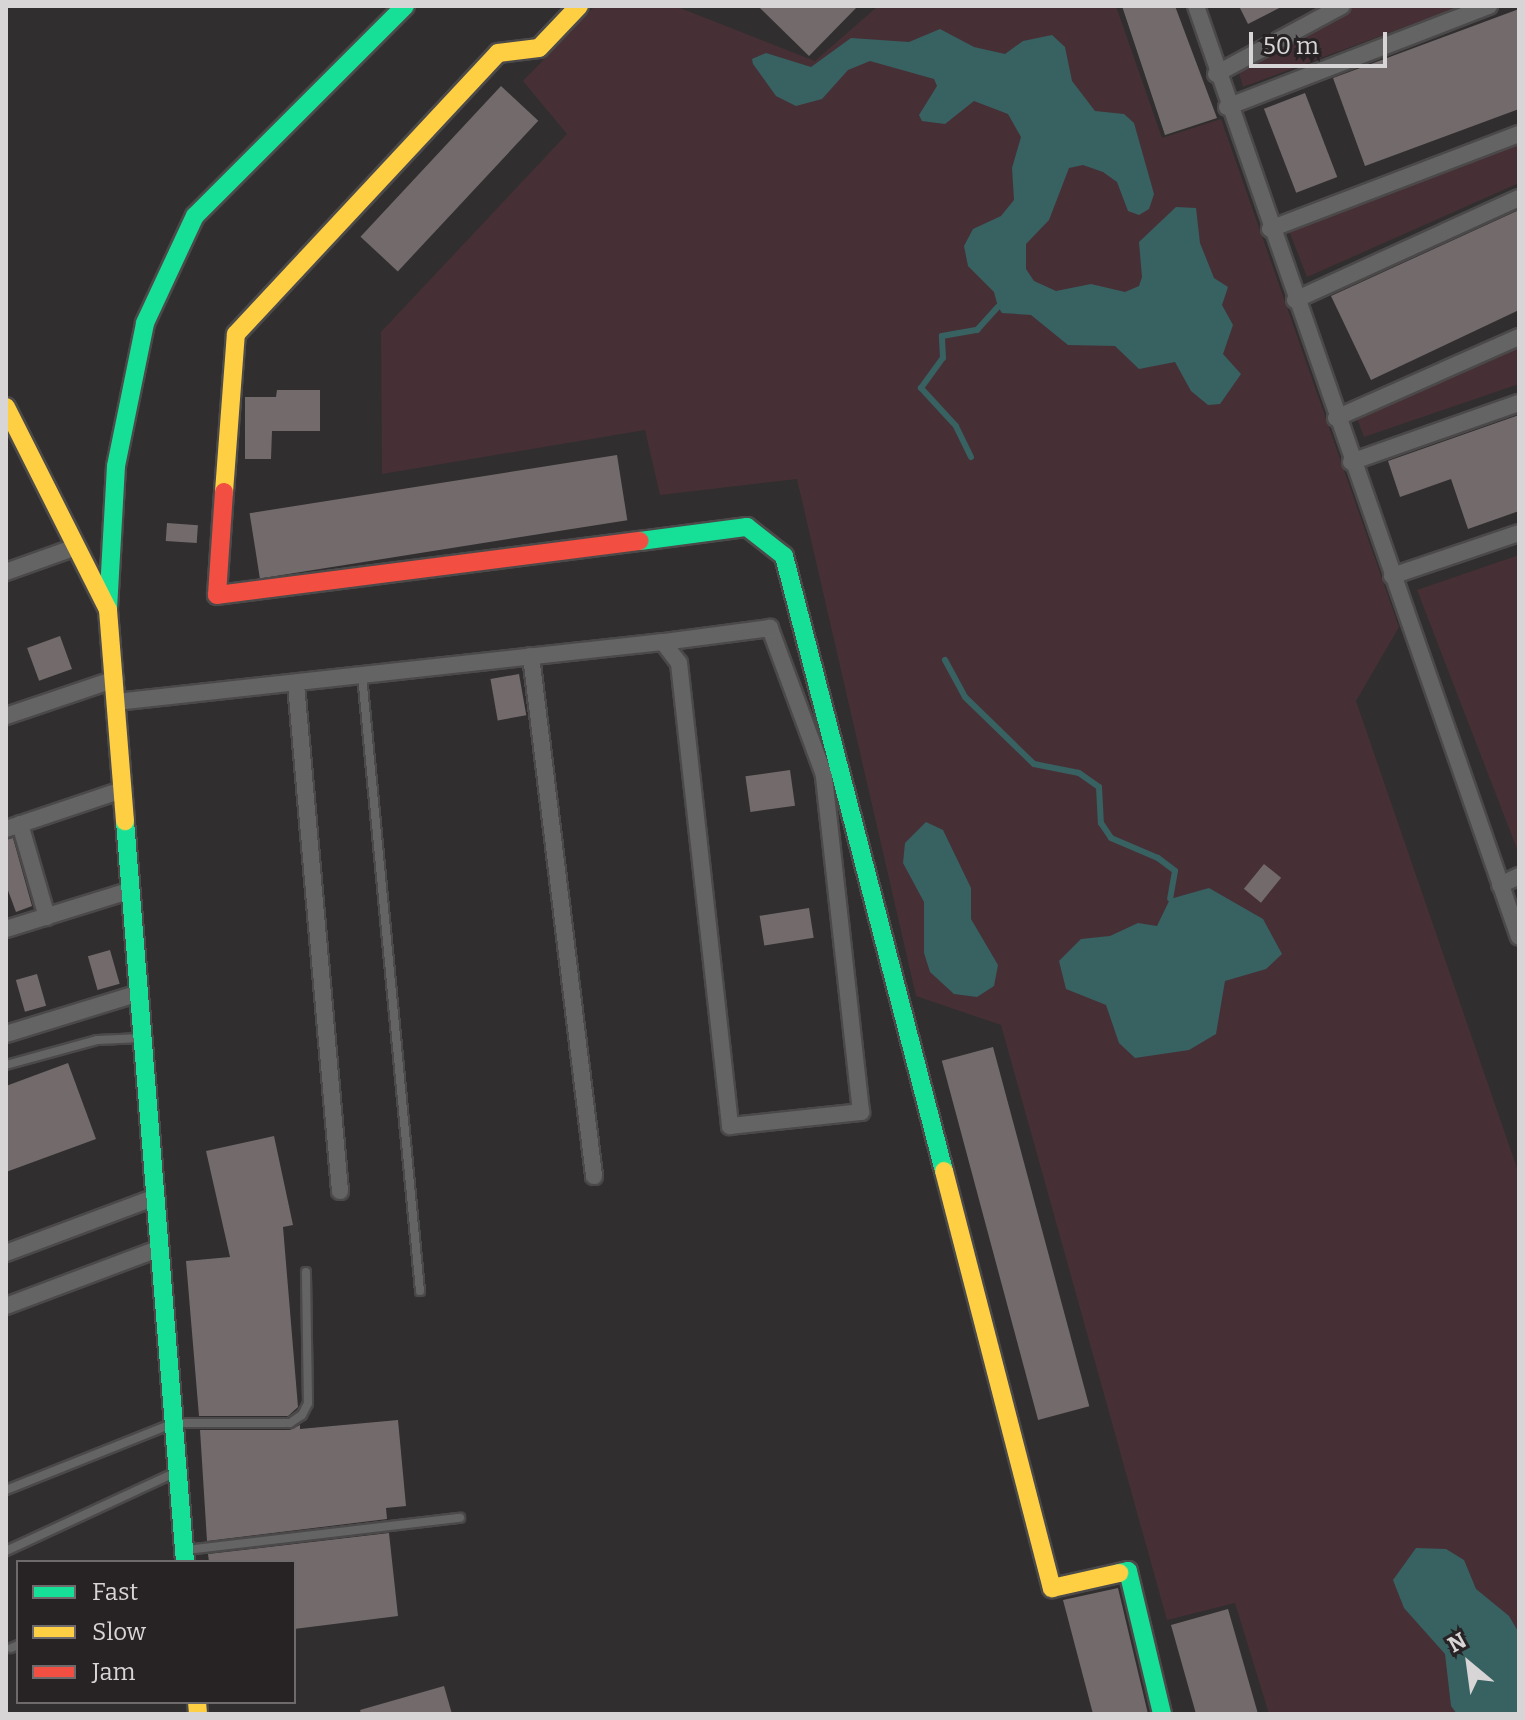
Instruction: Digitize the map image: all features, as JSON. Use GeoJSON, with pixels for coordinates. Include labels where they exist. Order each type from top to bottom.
{"type":"FeatureCollection","features":[{"type":"Feature","properties":{"kind":"street"},"geometry":{"type":"LineString","coordinates":[[185,1556],[108,610],[116,466],[145,323],[195,216],[405,6]]}},
{"type":"Feature","properties":{"kind":"street"},"geometry":{"type":"LineString","coordinates":[[579,6],[539,48],[498,53],[236,334],[217,595],[747,527],[784,556],[1052,1588],[1128,1571],[1162,1714]]}},
{"type":"Feature","properties":{"kind":"street"},"geometry":{"type":"LineString","coordinates":[[1196,6],[1227,107],[1519,937]]}},
{"type":"Feature","properties":{"kind":"street"},"geometry":{"type":"LineString","coordinates":[[1216,74],[1342,6]]}},
{"type":"Feature","properties":{"kind":"street"},"geometry":{"type":"LineString","coordinates":[[1227,107],[1489,6]]}},
{"type":"Feature","properties":{"kind":"street"},"geometry":{"type":"LineString","coordinates":[[1270,229],[1519,134]]}},
{"type":"Feature","properties":{"kind":"street"},"geometry":{"type":"LineString","coordinates":[[1295,300],[1519,198]]}},
{"type":"Feature","properties":{"kind":"street"},"geometry":{"type":"LineString","coordinates":[[1336,418],[1519,337]]}},
{"type":"Feature","properties":{"kind":"street"},"geometry":{"type":"LineString","coordinates":[[1351,462],[1519,403]]}},
{"type":"Feature","properties":{"kind":"street"},"geometry":{"type":"LineString","coordinates":[[8,414],[108,610]]}},
{"type":"Feature","properties":{"kind":"street"},"geometry":{"type":"LineString","coordinates":[[1392,576],[1519,533]]}},
{"type":"Feature","properties":{"kind":"street"},"geometry":{"type":"LineString","coordinates":[[6,572],[76,547]]}},
{"type":"Feature","properties":{"kind":"street"},"geometry":{"type":"LineString","coordinates":[[116,702],[770,628],[824,775],[861,1112],[730,1126],[679,663],[663,642]]}},
{"type":"Feature","properties":{"kind":"street"},"geometry":{"type":"LineString","coordinates":[[531,656],[594,1176]]}},
{"type":"Feature","properties":{"kind":"street"},"geometry":{"type":"LineString","coordinates":[[6,716],[115,679]]}},
{"type":"Feature","properties":{"kind":"street"},"geometry":{"type":"LineString","coordinates":[[296,684],[340,1191]]}},
{"type":"Feature","properties":{"kind":"street"},"geometry":{"type":"LineString","coordinates":[[47,917],[13,826],[122,790]]}},
{"type":"Feature","properties":{"kind":"street"},"geometry":{"type":"LineString","coordinates":[[1500,885],[1519,876]]}},
{"type":"Feature","properties":{"kind":"street"},"geometry":{"type":"LineString","coordinates":[[6,929],[131,890]]}},
{"type":"Feature","properties":{"kind":"street"},"geometry":{"type":"LineString","coordinates":[[6,1034],[139,993]]}},
{"type":"Feature","properties":{"kind":"street"},"geometry":{"type":"LineString","coordinates":[[6,1253],[156,1197]]}},
{"type":"Feature","properties":{"kind":"street"},"geometry":{"type":"LineString","coordinates":[[6,1306],[160,1248]]}},
{"type":"Feature","properties":{"kind":"lane"},"geometry":{"type":"LineString","coordinates":[[362,675],[420,1291]]}},
{"type":"Feature","properties":{"kind":"lane"},"geometry":{"type":"LineString","coordinates":[[6,1065],[97,1040],[143,1038]]}},
{"type":"Feature","properties":{"kind":"lane"},"geometry":{"type":"LineString","coordinates":[[6,1490],[174,1423],[290,1423],[302,1415],[308,1403],[306,1272]]}},
{"type":"Feature","properties":{"kind":"lane"},"geometry":{"type":"LineString","coordinates":[[6,1551],[178,1471]]}},
{"type":"Feature","properties":{"kind":"lane"},"geometry":{"type":"LineString","coordinates":[[185,1556],[460,1518]]}},
{"type":"Feature","properties":{"kind":"shaded area"},"geometry":{"type":"Polygon","coordinates":[[[595,6],[675,6],[815,61],[878,6],[1116,6],[1162,138],[1221,119],[1399,627],[1356,701],[1519,1174],[1519,1714],[1269,1714],[1235,1603],[1167,1620],[1001,1025],[916,996],[797,479],[660,495],[645,430],[382,474],[381,332],[567,134],[523,81],[595,6]]]}},
{"type":"Feature","properties":{"kind":"shaded area"},"geometry":{"type":"Polygon","coordinates":[[[1355,6],[1461,6],[1243,87],[1238,69],[1355,6]]]}},
{"type":"Feature","properties":{"kind":"shaded area"},"geometry":{"type":"Polygon","coordinates":[[[1519,141],[1519,183],[1307,277],[1288,228],[1519,141]]]}},
{"type":"Feature","properties":{"kind":"shaded area"},"geometry":{"type":"Polygon","coordinates":[[[1519,344],[1519,384],[1364,437],[1356,416],[1519,344]]]}},
{"type":"Feature","properties":{"kind":"shaded area"},"geometry":{"type":"Polygon","coordinates":[[[1519,555],[1519,854],[1417,590],[1519,555]]]}},
{"type":"Feature","properties":{"kind":"water"},"geometry":{"type":"Polygon","coordinates":[[[940,29],[974,47],[1005,54],[1023,41],[1052,35],[1065,47],[1072,81],[1095,111],[1124,114],[1134,123],[1154,194],[1149,209],[1139,215],[1128,211],[1117,182],[1103,172],[1083,165],[1069,168],[1049,220],[1026,244],[1026,269],[1034,281],[1056,291],[1091,284],[1125,292],[1139,286],[1142,277],[1139,242],[1176,207],[1196,208],[1200,243],[1214,278],[1228,287],[1222,305],[1233,325],[1223,354],[1241,374],[1220,404],[1208,405],[1191,391],[1175,362],[1139,369],[1115,346],[1068,345],[1031,315],[1002,313],[994,292],[968,266],[964,246],[973,229],[1001,216],[1014,200],[1012,168],[1021,137],[1008,114],[974,101],[945,124],[922,121],[919,115],[937,86],[934,79],[870,61],[848,70],[822,99],[796,106],[776,96],[752,59],[766,53],[811,67],[851,38],[909,42],[940,29]]]}},
{"type":"Feature","properties":{"kind":"water"},"geometry":{"type":"Polygon","coordinates":[[[926,822],[943,830],[971,888],[971,919],[998,965],[994,986],[977,997],[954,994],[930,972],[924,953],[924,902],[903,863],[905,843],[926,822]]]}},
{"type":"Feature","properties":{"kind":"water"},"geometry":{"type":"Polygon","coordinates":[[[1209,888],[1263,919],[1282,954],[1266,969],[1225,981],[1216,1034],[1189,1050],[1135,1058],[1119,1043],[1106,1005],[1066,989],[1059,961],[1081,939],[1110,936],[1138,923],[1157,926],[1170,899],[1209,888]]]}},
{"type":"Feature","properties":{"kind":"water"},"geometry":{"type":"Polygon","coordinates":[[[1416,1548],[1446,1549],[1464,1560],[1476,1589],[1509,1616],[1519,1633],[1519,1714],[1457,1714],[1451,1706],[1445,1654],[1404,1608],[1393,1580],[1416,1548]]]}},
{"type":"Feature","properties":{"kind":"building"},"geometry":{"type":"Polygon","coordinates":[[[758,6],[858,6],[809,56],[758,6]]]}},
{"type":"Feature","properties":{"kind":"building"},"geometry":{"type":"Polygon","coordinates":[[[1122,6],[1175,6],[1217,118],[1165,135],[1122,6]]]}},
{"type":"Feature","properties":{"kind":"building"},"geometry":{"type":"Polygon","coordinates":[[[1239,6],[1283,6],[1248,24],[1239,6]]]}},
{"type":"Feature","properties":{"kind":"building"},"geometry":{"type":"Polygon","coordinates":[[[1519,9],[1519,109],[1365,166],[1333,78],[1519,9]]]}},
{"type":"Feature","properties":{"kind":"building"},"geometry":{"type":"Polygon","coordinates":[[[501,86],[538,121],[398,271],[361,237],[501,86]]]}},
{"type":"Feature","properties":{"kind":"building"},"geometry":{"type":"Polygon","coordinates":[[[1305,93],[1337,177],[1296,193],[1264,109],[1305,93]]]}},
{"type":"Feature","properties":{"kind":"building"},"geometry":{"type":"Polygon","coordinates":[[[1519,210],[1519,310],[1371,380],[1331,296],[1519,210]]]}},
{"type":"Feature","properties":{"kind":"building"},"geometry":{"type":"Polygon","coordinates":[[[277,390],[320,390],[320,431],[272,431],[271,459],[245,459],[245,397],[276,397],[277,390]]]}},
{"type":"Feature","properties":{"kind":"building"},"geometry":{"type":"Polygon","coordinates":[[[1519,415],[1519,511],[1468,529],[1451,479],[1400,497],[1388,461],[1519,415]]]}},
{"type":"Feature","properties":{"kind":"building"},"geometry":{"type":"Polygon","coordinates":[[[617,455],[627,520],[260,578],[250,513],[617,455]]]}},
{"type":"Feature","properties":{"kind":"building"},"geometry":{"type":"Polygon","coordinates":[[[167,523],[198,525],[197,543],[166,541],[167,523]]]}},
{"type":"Feature","properties":{"kind":"building"},"geometry":{"type":"Polygon","coordinates":[[[60,636],[72,669],[39,681],[27,648],[60,636]]]}},
{"type":"Feature","properties":{"kind":"building"},"geometry":{"type":"Polygon","coordinates":[[[519,674],[526,715],[498,720],[490,679],[519,674]]]}},
{"type":"Feature","properties":{"kind":"building"},"geometry":{"type":"Polygon","coordinates":[[[790,770],[795,806],[750,812],[745,776],[790,770]]]}},
{"type":"Feature","properties":{"kind":"building"},"geometry":{"type":"Polygon","coordinates":[[[13,838],[32,906],[16,912],[6,885],[6,840],[13,838]]]}},
{"type":"Feature","properties":{"kind":"building"},"geometry":{"type":"Polygon","coordinates":[[[1264,864],[1281,878],[1261,903],[1244,889],[1264,864]]]}},
{"type":"Feature","properties":{"kind":"building"},"geometry":{"type":"Polygon","coordinates":[[[809,908],[814,938],[764,945],[760,916],[809,908]]]}},
{"type":"Feature","properties":{"kind":"building"},"geometry":{"type":"Polygon","coordinates":[[[110,950],[120,984],[98,990],[88,956],[110,950]]]}},
{"type":"Feature","properties":{"kind":"building"},"geometry":{"type":"Polygon","coordinates":[[[37,974],[46,1006],[25,1012],[16,980],[37,974]]]}},
{"type":"Feature","properties":{"kind":"building"},"geometry":{"type":"Polygon","coordinates":[[[993,1047],[1089,1406],[1038,1420],[942,1061],[993,1047]]]}},
{"type":"Feature","properties":{"kind":"building"},"geometry":{"type":"Polygon","coordinates":[[[68,1063],[96,1139],[6,1172],[6,1086],[68,1063]]]}},
{"type":"Feature","properties":{"kind":"building"},"geometry":{"type":"Polygon","coordinates":[[[274,1136],[293,1225],[283,1227],[298,1407],[288,1416],[199,1416],[186,1261],[230,1257],[206,1151],[274,1136]]]}},
{"type":"Feature","properties":{"kind":"building"},"geometry":{"type":"Polygon","coordinates":[[[398,1420],[406,1506],[386,1508],[387,1519],[207,1541],[200,1430],[290,1430],[300,1425],[300,1429],[398,1420]]]}},
{"type":"Feature","properties":{"kind":"building"},"geometry":{"type":"Polygon","coordinates":[[[389,1533],[398,1616],[296,1629],[296,1560],[209,1560],[208,1554],[389,1533]]]}},
{"type":"Feature","properties":{"kind":"building"},"geometry":{"type":"Polygon","coordinates":[[[1118,1588],[1148,1714],[1093,1714],[1063,1600],[1118,1588]]]}},
{"type":"Feature","properties":{"kind":"building"},"geometry":{"type":"Polygon","coordinates":[[[1228,1609],[1258,1714],[1196,1714],[1171,1625],[1228,1609]]]}},
{"type":"Feature","properties":{"kind":"building"},"geometry":{"type":"Polygon","coordinates":[[[444,1686],[452,1714],[361,1714],[360,1710],[444,1686]]]}},
{"type":"Feature","properties":{"kind":"waterway"},"geometry":{"type":"LineString","coordinates":[[971,457],[956,426],[921,388],[943,358],[942,336],[977,330],[998,307]]}},
{"type":"Feature","properties":{"kind":"waterway"},"geometry":{"type":"LineString","coordinates":[[945,660],[965,697],[1034,764],[1079,773],[1099,787],[1101,823],[1111,838],[1158,858],[1175,871],[1170,899]]}},
{"type":"Feature","properties":{"kind":"traffic: fast"},"geometry":{"type":"LineString","coordinates":[[108,609],[116,466],[145,323],[195,216],[405,6]]}},
{"type":"Feature","properties":{"kind":"traffic: fast"},"geometry":{"type":"LineString","coordinates":[[640,541],[747,527],[784,556],[944,1171]]}},
{"type":"Feature","properties":{"kind":"traffic: fast"},"geometry":{"type":"LineString","coordinates":[[125,821],[185,1560]]}},
{"type":"Feature","properties":{"kind":"traffic: fast"},"geometry":{"type":"LineString","coordinates":[[1119,1573],[1128,1571],[1162,1714]]}},
{"type":"Feature","properties":{"kind":"traffic: slow"},"geometry":{"type":"LineString","coordinates":[[224,492],[236,334],[498,53],[539,48],[579,6]]}},
{"type":"Feature","properties":{"kind":"traffic: slow"},"geometry":{"type":"LineString","coordinates":[[6,407],[108,610],[125,821]]}},
{"type":"Feature","properties":{"kind":"traffic: slow"},"geometry":{"type":"LineString","coordinates":[[944,1171],[1052,1588],[1119,1573]]}},
{"type":"Feature","properties":{"kind":"traffic: slow"},"geometry":{"type":"LineString","coordinates":[[197,1704],[198,1714]]}},
{"type":"Feature","properties":{"kind":"traffic: jam"},"geometry":{"type":"LineString","coordinates":[[224,492],[217,595],[640,541]]}}]}
